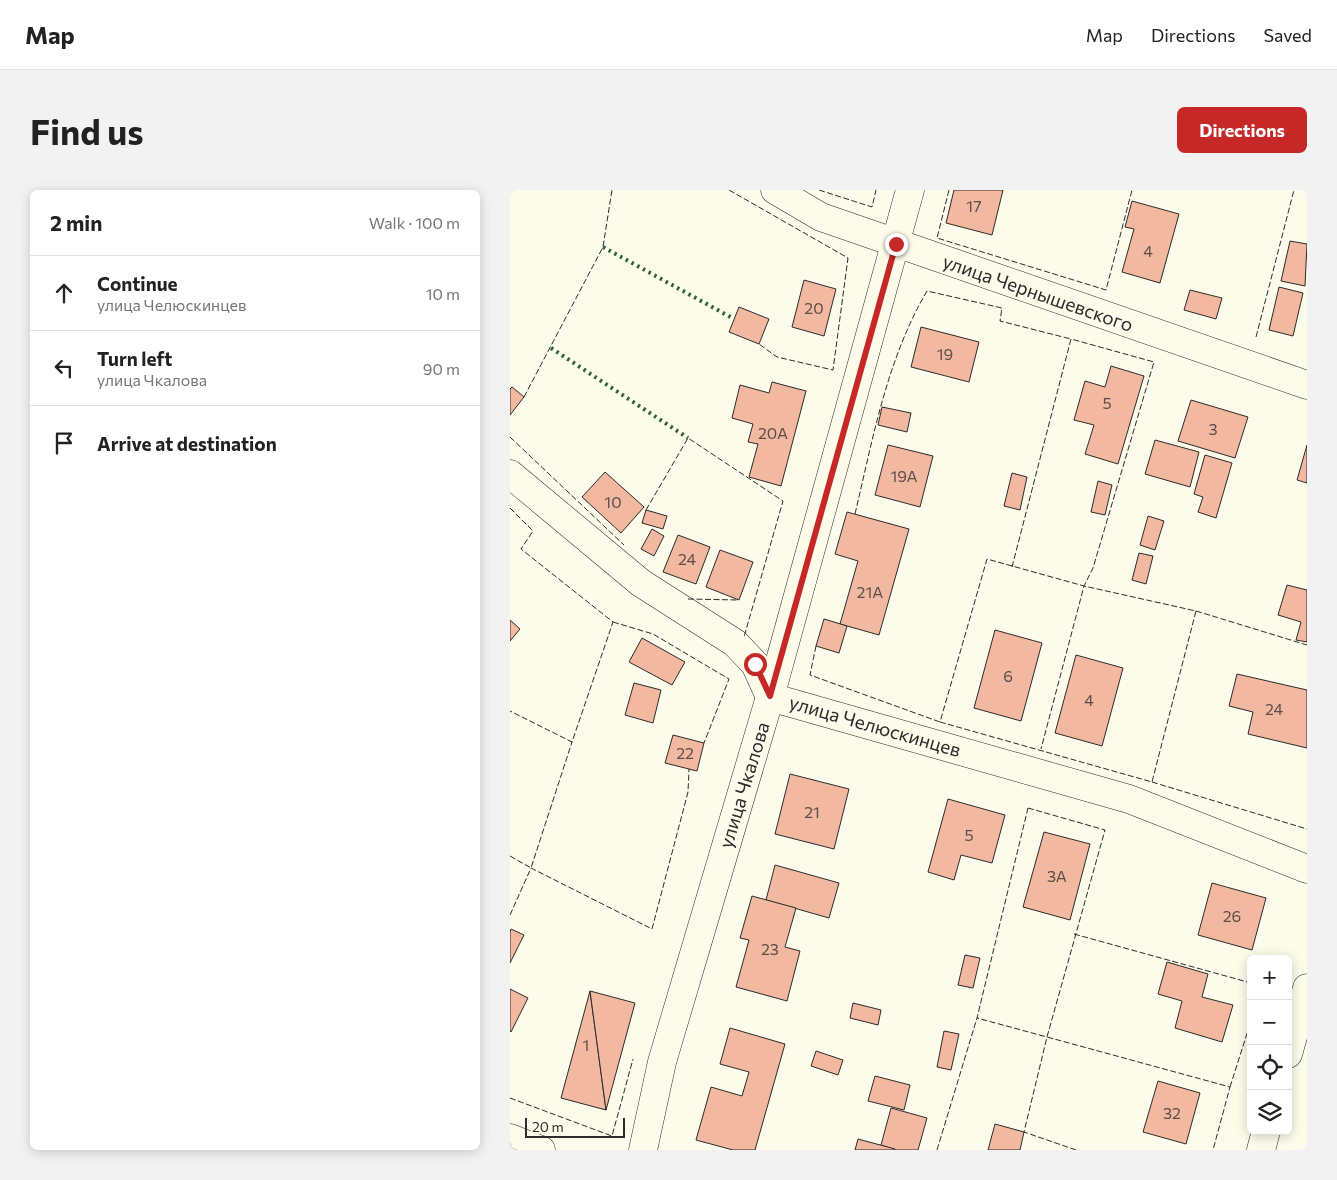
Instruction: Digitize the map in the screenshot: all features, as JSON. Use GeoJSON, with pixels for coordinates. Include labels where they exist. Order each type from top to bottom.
{"type":"FeatureCollection","features":[{"type":"Feature","properties":{"kind":"street","name":"улица Чернышевского"},"geometry":{"type":"LineString","coordinates":[[775,190],[821,217],[1307,385]]}},
{"type":"Feature","properties":{"kind":"street","name":"улица Чкалова"},"geometry":{"type":"LineString","coordinates":[[643,1150],[662,1062],[770,696],[910,190]]}},
{"type":"Feature","properties":{"kind":"street","name":"улица Челюскинцев"},"geometry":{"type":"LineString","coordinates":[[510,474],[641,583],[735,643],[755,664],[770,696],[1129,800],[1307,869]]}},
{"type":"Feature","properties":{"kind":"street"},"geometry":{"type":"LineString","coordinates":[[1291,1045],[1307,988]]}},
{"type":"Feature","properties":{"kind":"street"},"geometry":{"type":"LineString","coordinates":[[1261,1150],[1265,1135]]}},
{"type":"Feature","properties":{"kind":"street"},"geometry":{"type":"LineString","coordinates":[[510,1138],[541,1150]]}},
{"type":"Feature","properties":{"kind":"building"},"geometry":{"type":"Polygon","coordinates":[[[954,190],[1003,190],[992,235],[946,223],[954,190]]]}},
{"type":"Feature","properties":{"kind":"building"},"geometry":{"type":"Polygon","coordinates":[[[1132,201],[1179,214],[1160,283],[1122,272],[1134,229],[1125,227],[1132,201]]]}},
{"type":"Feature","properties":{"kind":"building"},"geometry":{"type":"Polygon","coordinates":[[[1290,241],[1307,244],[1305,286],[1281,281],[1290,241]]]}},
{"type":"Feature","properties":{"kind":"building"},"geometry":{"type":"Polygon","coordinates":[[[804,280],[836,289],[824,336],[792,327],[804,280]]]}},
{"type":"Feature","properties":{"kind":"building"},"geometry":{"type":"Polygon","coordinates":[[[1279,287],[1303,293],[1293,336],[1269,330],[1279,287]]]}},
{"type":"Feature","properties":{"kind":"building"},"geometry":{"type":"Polygon","coordinates":[[[1190,290],[1222,298],[1216,319],[1184,310],[1190,290]]]}},
{"type":"Feature","properties":{"kind":"building"},"geometry":{"type":"Polygon","coordinates":[[[739,307],[769,319],[759,344],[729,332],[739,307]]]}},
{"type":"Feature","properties":{"kind":"building"},"geometry":{"type":"Polygon","coordinates":[[[921,327],[979,342],[969,382],[911,367],[921,327]]]}},
{"type":"Feature","properties":{"kind":"building"},"geometry":{"type":"Polygon","coordinates":[[[1111,366],[1144,376],[1118,464],[1085,454],[1094,425],[1074,420],[1085,381],[1105,387],[1111,366]]]}},
{"type":"Feature","properties":{"kind":"building"},"geometry":{"type":"Polygon","coordinates":[[[772,382],[806,391],[781,486],[749,477],[758,444],[748,442],[753,424],[732,418],[740,385],[769,393],[772,382]]]}},
{"type":"Feature","properties":{"kind":"building"},"geometry":{"type":"Polygon","coordinates":[[[512,387],[524,397],[510,415],[510,389],[512,387]]]}},
{"type":"Feature","properties":{"kind":"building"},"geometry":{"type":"Polygon","coordinates":[[[1191,400],[1248,417],[1235,458],[1178,441],[1191,400]]]}},
{"type":"Feature","properties":{"kind":"building"},"geometry":{"type":"Polygon","coordinates":[[[882,407],[911,413],[907,432],[878,425],[882,407]]]}},
{"type":"Feature","properties":{"kind":"building"},"geometry":{"type":"Polygon","coordinates":[[[1155,440],[1199,452],[1190,487],[1145,474],[1155,440]]]}},
{"type":"Feature","properties":{"kind":"building"},"geometry":{"type":"Polygon","coordinates":[[[888,445],[933,456],[920,507],[875,495],[888,445]]]}},
{"type":"Feature","properties":{"kind":"building"},"geometry":{"type":"Polygon","coordinates":[[[1307,445],[1307,483],[1297,480],[1307,445]]]}},
{"type":"Feature","properties":{"kind":"building"},"geometry":{"type":"Polygon","coordinates":[[[1205,455],[1232,463],[1216,518],[1198,512],[1203,497],[1194,494],[1205,455]]]}},
{"type":"Feature","properties":{"kind":"building"},"geometry":{"type":"Polygon","coordinates":[[[605,472],[644,507],[621,533],[582,497],[605,472]]]}},
{"type":"Feature","properties":{"kind":"building"},"geometry":{"type":"Polygon","coordinates":[[[1012,473],[1027,477],[1020,510],[1004,506],[1012,473]]]}},
{"type":"Feature","properties":{"kind":"building"},"geometry":{"type":"Polygon","coordinates":[[[1098,481],[1112,485],[1105,515],[1091,512],[1098,481]]]}},
{"type":"Feature","properties":{"kind":"building"},"geometry":{"type":"Polygon","coordinates":[[[646,510],[667,516],[663,529],[642,523],[646,510]]]}},
{"type":"Feature","properties":{"kind":"building"},"geometry":{"type":"Polygon","coordinates":[[[847,512],[909,529],[879,635],[840,624],[858,561],[835,554],[847,512]]]}},
{"type":"Feature","properties":{"kind":"building"},"geometry":{"type":"Polygon","coordinates":[[[1148,516],[1164,521],[1155,550],[1140,545],[1148,516]]]}},
{"type":"Feature","properties":{"kind":"building"},"geometry":{"type":"Polygon","coordinates":[[[652,529],[664,536],[654,556],[641,549],[652,529]]]}},
{"type":"Feature","properties":{"kind":"building"},"geometry":{"type":"Polygon","coordinates":[[[678,535],[710,547],[696,584],[663,572],[678,535]]]}},
{"type":"Feature","properties":{"kind":"building"},"geometry":{"type":"Polygon","coordinates":[[[720,550],[753,562],[739,600],[706,587],[720,550]]]}},
{"type":"Feature","properties":{"kind":"building"},"geometry":{"type":"Polygon","coordinates":[[[1139,553],[1153,556],[1146,584],[1132,580],[1139,553]]]}},
{"type":"Feature","properties":{"kind":"building"},"geometry":{"type":"Polygon","coordinates":[[[1287,585],[1307,590],[1307,642],[1296,640],[1301,622],[1278,615],[1287,585]]]}},
{"type":"Feature","properties":{"kind":"building"},"geometry":{"type":"Polygon","coordinates":[[[824,619],[847,626],[839,653],[816,646],[824,619]]]}},
{"type":"Feature","properties":{"kind":"building"},"geometry":{"type":"Polygon","coordinates":[[[510,620],[520,629],[510,641],[510,620]]]}},
{"type":"Feature","properties":{"kind":"building"},"geometry":{"type":"Polygon","coordinates":[[[995,630],[1042,643],[1021,721],[974,708],[995,630]]]}},
{"type":"Feature","properties":{"kind":"building"},"geometry":{"type":"Polygon","coordinates":[[[642,638],[685,662],[672,685],[629,662],[642,638]]]}},
{"type":"Feature","properties":{"kind":"building"},"geometry":{"type":"Polygon","coordinates":[[[1076,655],[1123,668],[1102,746],[1055,733],[1076,655]]]}},
{"type":"Feature","properties":{"kind":"building"},"geometry":{"type":"Polygon","coordinates":[[[1237,674],[1307,690],[1307,748],[1248,734],[1253,712],[1229,706],[1237,674]]]}},
{"type":"Feature","properties":{"kind":"building"},"geometry":{"type":"Polygon","coordinates":[[[634,683],[661,690],[653,723],[625,715],[634,683]]]}},
{"type":"Feature","properties":{"kind":"building"},"geometry":{"type":"Polygon","coordinates":[[[673,735],[704,743],[697,771],[665,763],[673,735]]]}},
{"type":"Feature","properties":{"kind":"building"},"geometry":{"type":"Polygon","coordinates":[[[790,774],[849,789],[834,849],[775,834],[790,774]]]}},
{"type":"Feature","properties":{"kind":"building"},"geometry":{"type":"Polygon","coordinates":[[[948,799],[1005,815],[992,863],[961,855],[954,880],[928,872],[948,799]]]}},
{"type":"Feature","properties":{"kind":"building"},"geometry":{"type":"Polygon","coordinates":[[[1044,832],[1090,844],[1070,920],[1023,907],[1044,832]]]}},
{"type":"Feature","properties":{"kind":"building"},"geometry":{"type":"Polygon","coordinates":[[[775,865],[839,883],[829,918],[766,900],[775,865]]]}},
{"type":"Feature","properties":{"kind":"building"},"geometry":{"type":"Polygon","coordinates":[[[1212,883],[1266,898],[1252,950],[1198,935],[1212,883]]]}},
{"type":"Feature","properties":{"kind":"building"},"geometry":{"type":"Polygon","coordinates":[[[752,896],[796,908],[785,947],[800,951],[787,1001],[736,987],[749,940],[740,938],[752,896]]]}},
{"type":"Feature","properties":{"kind":"building"},"geometry":{"type":"Polygon","coordinates":[[[511,929],[524,935],[510,963],[510,932],[511,929]]]}},
{"type":"Feature","properties":{"kind":"building"},"geometry":{"type":"Polygon","coordinates":[[[965,955],[980,958],[973,988],[958,985],[965,955]]]}},
{"type":"Feature","properties":{"kind":"building"},"geometry":{"type":"Polygon","coordinates":[[[1167,962],[1208,974],[1202,997],[1233,1005],[1222,1042],[1175,1028],[1182,1001],[1158,994],[1167,962]]]}},
{"type":"Feature","properties":{"kind":"building"},"geometry":{"type":"Polygon","coordinates":[[[510,989],[528,998],[511,1032],[510,1031],[510,989]]]}},
{"type":"Feature","properties":{"kind":"building"},"geometry":{"type":"Polygon","coordinates":[[[590,991],[606,1110],[561,1098],[590,991]]]}},
{"type":"Feature","properties":{"kind":"building"},"geometry":{"type":"Polygon","coordinates":[[[590,991],[635,1003],[606,1110],[590,991]]]}},
{"type":"Feature","properties":{"kind":"building"},"geometry":{"type":"Polygon","coordinates":[[[853,1003],[881,1010],[878,1025],[850,1018],[853,1003]]]}},
{"type":"Feature","properties":{"kind":"building"},"geometry":{"type":"Polygon","coordinates":[[[730,1028],[785,1044],[755,1150],[733,1150],[696,1140],[711,1087],[742,1096],[749,1072],[720,1064],[730,1028]]]}},
{"type":"Feature","properties":{"kind":"building"},"geometry":{"type":"Polygon","coordinates":[[[944,1031],[959,1034],[951,1070],[937,1067],[944,1031]]]}},
{"type":"Feature","properties":{"kind":"building"},"geometry":{"type":"Polygon","coordinates":[[[816,1051],[843,1060],[838,1075],[811,1066],[816,1051]]]}},
{"type":"Feature","properties":{"kind":"building"},"geometry":{"type":"Polygon","coordinates":[[[875,1076],[910,1085],[904,1110],[868,1101],[875,1076]]]}},
{"type":"Feature","properties":{"kind":"building"},"geometry":{"type":"Polygon","coordinates":[[[1158,1081],[1200,1093],[1186,1144],[1143,1132],[1158,1081]]]}},
{"type":"Feature","properties":{"kind":"building"},"geometry":{"type":"Polygon","coordinates":[[[891,1108],[927,1118],[918,1150],[895,1150],[881,1145],[891,1108]]]}},
{"type":"Feature","properties":{"kind":"building"},"geometry":{"type":"Polygon","coordinates":[[[995,1124],[1024,1132],[1020,1150],[988,1150],[995,1124]]]}},
{"type":"Feature","properties":{"kind":"building"},"geometry":{"type":"Polygon","coordinates":[[[858,1139],[895,1149],[895,1150],[855,1150],[858,1139]]]}},
{"type":"Feature","properties":{"kind":"hedge"},"geometry":{"type":"LineString","coordinates":[[603,247],[734,319]]}},
{"type":"Feature","properties":{"kind":"hedge"},"geometry":{"type":"LineString","coordinates":[[551,348],[688,438]]}},
{"type":"Feature","properties":{"kind":"fence"},"geometry":{"type":"LineString","coordinates":[[524,397],[603,247],[612,190]]}},
{"type":"Feature","properties":{"kind":"fence"},"geometry":{"type":"LineString","coordinates":[[729,190],[848,258],[833,370],[777,357],[759,344]]}},
{"type":"Feature","properties":{"kind":"fence"},"geometry":{"type":"LineString","coordinates":[[819,190],[872,207],[876,190]]}},
{"type":"Feature","properties":{"kind":"fence"},"geometry":{"type":"LineString","coordinates":[[949,190],[937,238],[1106,290],[1132,190]]}},
{"type":"Feature","properties":{"kind":"fence"},"geometry":{"type":"LineString","coordinates":[[1256,337],[1294,190]]}},
{"type":"Feature","properties":{"kind":"fence"},"geometry":{"type":"LineString","coordinates":[[855,514],[875,428],[891,371],[913,317],[927,291],[1002,308],[1000,321],[1071,339]]}},
{"type":"Feature","properties":{"kind":"fence"},"geometry":{"type":"LineString","coordinates":[[1012,567],[1071,339],[1154,362],[1093,568],[1084,586],[1196,611],[1152,782],[940,722],[987,559],[1084,586],[1041,749]]}},
{"type":"Feature","properties":{"kind":"fence"},"geometry":{"type":"LineString","coordinates":[[510,437],[624,545]]}},
{"type":"Feature","properties":{"kind":"fence"},"geometry":{"type":"LineString","coordinates":[[646,510],[688,438],[783,501],[744,637]]}},
{"type":"Feature","properties":{"kind":"fence"},"geometry":{"type":"LineString","coordinates":[[510,508],[533,531],[521,549],[613,622],[572,742],[510,711]]}},
{"type":"Feature","properties":{"kind":"fence"},"geometry":{"type":"LineString","coordinates":[[688,599],[738,600]]}},
{"type":"Feature","properties":{"kind":"fence"},"geometry":{"type":"LineString","coordinates":[[1196,611],[1307,645]]}},
{"type":"Feature","properties":{"kind":"fence"},"geometry":{"type":"LineString","coordinates":[[613,622],[653,634],[729,679],[704,743]]}},
{"type":"Feature","properties":{"kind":"fence"},"geometry":{"type":"LineString","coordinates":[[816,646],[810,675],[940,722]]}},
{"type":"Feature","properties":{"kind":"fence"},"geometry":{"type":"LineString","coordinates":[[510,856],[531,868],[572,742]]}},
{"type":"Feature","properties":{"kind":"fence"},"geometry":{"type":"LineString","coordinates":[[510,915],[531,868],[652,929],[688,792],[689,769]]}},
{"type":"Feature","properties":{"kind":"fence"},"geometry":{"type":"LineString","coordinates":[[1152,782],[1307,829]]}},
{"type":"Feature","properties":{"kind":"fence"},"geometry":{"type":"LineString","coordinates":[[1028,808],[1105,830],[1047,1037],[977,1018],[1028,808]]}},
{"type":"Feature","properties":{"kind":"fence"},"geometry":{"type":"LineString","coordinates":[[1074,934],[1247,982]]}},
{"type":"Feature","properties":{"kind":"fence"},"geometry":{"type":"LineString","coordinates":[[937,1150],[977,1018]]}},
{"type":"Feature","properties":{"kind":"fence"},"geometry":{"type":"LineString","coordinates":[[1230,1087],[1247,1034]]}},
{"type":"Feature","properties":{"kind":"fence"},"geometry":{"type":"LineString","coordinates":[[1076,1150],[1024,1132],[1047,1037],[1230,1087],[1213,1150]]}},
{"type":"Feature","properties":{"kind":"fence"},"geometry":{"type":"LineString","coordinates":[[510,1098],[612,1136],[633,1059]]}},
{"type":"Feature","properties":{"kind":"route"},"geometry":{"type":"LineString","coordinates":[[755,664],[770,696],[896,244]]}}]}
